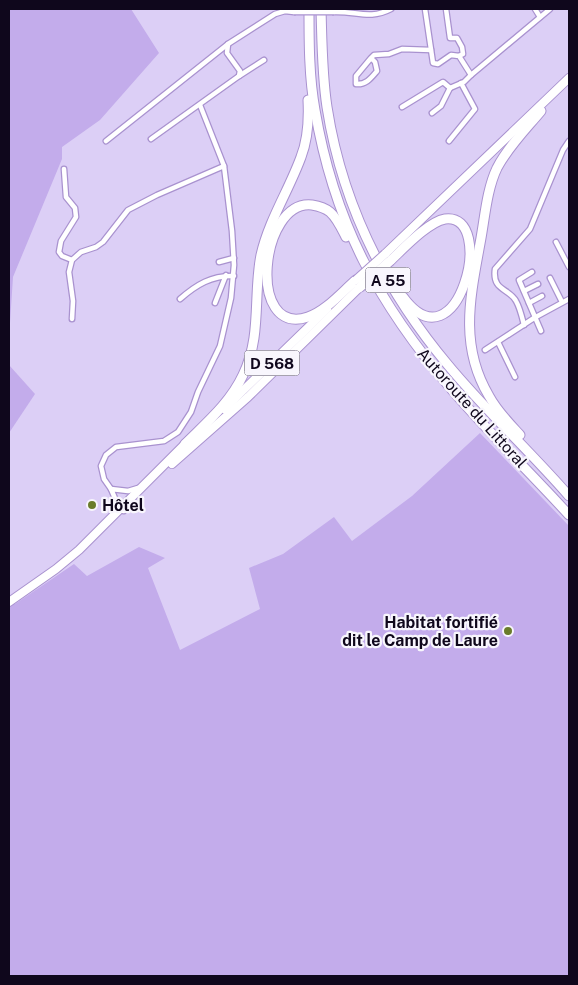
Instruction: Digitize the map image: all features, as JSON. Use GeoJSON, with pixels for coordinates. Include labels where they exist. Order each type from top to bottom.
{"type":"FeatureCollection","features":[{"type":"Feature","properties":{"kind":"highway","name":"Autoroute du Littoral"},"geometry":{"type":"LineString","coordinates":[[308,9],[314,109],[324,154],[338,205],[378,289],[406,332],[454,392],[569,515]]}},
{"type":"Feature","properties":{"kind":"highway"},"geometry":{"type":"LineString","coordinates":[[185,444],[227,400],[244,373],[251,355],[255,337],[259,267],[262,254],[274,216],[299,163],[306,136],[308,107],[308,9]]}},
{"type":"Feature","properties":{"kind":"highway","name":"Autoroute du Littoral"},"geometry":{"type":"LineString","coordinates":[[321,9],[322,54],[327,107],[338,159],[351,201],[387,279],[404,308],[449,366],[569,495]]}},
{"type":"Feature","properties":{"kind":"highway"},"geometry":{"type":"LineString","coordinates":[[541,111],[503,157],[496,170],[490,190],[472,288],[468,326],[470,349],[479,378],[489,397],[569,495]]}},
{"type":"Feature","properties":{"kind":"highway"},"geometry":{"type":"LineString","coordinates":[[338,159],[376,254],[397,289],[414,310],[424,315],[433,316],[442,314],[457,301],[467,276],[470,255],[469,236],[465,228],[456,221],[446,219],[424,231],[388,258],[357,287],[314,315],[300,319],[281,314],[269,298],[266,273],[269,255],[275,236],[286,216],[297,207],[308,205],[323,208],[330,212],[341,228],[372,285],[390,315],[424,360],[454,392]]}},
{"type":"Feature","properties":{"kind":"main road"},"geometry":{"type":"LineString","coordinates":[[388,258],[569,78]]}},
{"type":"Feature","properties":{"kind":"main road"},"geometry":{"type":"LineString","coordinates":[[388,258],[569,84]]}},
{"type":"Feature","properties":{"kind":"main road","name":"D 568"},"geometry":{"type":"LineString","coordinates":[[125,507],[185,444],[357,287]]}},
{"type":"Feature","properties":{"kind":"main road","name":"D 568"},"geometry":{"type":"LineString","coordinates":[[9,602],[56,570],[99,532],[248,397],[357,287]]}},
{"type":"Feature","properties":{"kind":"street"},"geometry":{"type":"LineString","coordinates":[[106,141],[228,44],[275,14],[285,11],[348,11],[365,16],[380,14],[391,9]]}},
{"type":"Feature","properties":{"kind":"street"},"geometry":{"type":"LineString","coordinates":[[425,9],[433,64],[438,64],[451,55],[459,56],[463,54],[462,47],[457,38],[450,38],[446,9]]}},
{"type":"Feature","properties":{"kind":"street"},"geometry":{"type":"LineString","coordinates":[[535,9],[540,17]]}},
{"type":"Feature","properties":{"kind":"street"},"geometry":{"type":"LineString","coordinates":[[432,113],[441,106],[450,88],[461,83],[550,9]]}},
{"type":"Feature","properties":{"kind":"street"},"geometry":{"type":"LineString","coordinates":[[228,44],[227,54],[240,71],[239,76]]}},
{"type":"Feature","properties":{"kind":"street"},"geometry":{"type":"LineString","coordinates":[[371,58],[375,62],[377,71],[362,84],[356,84],[356,76],[371,58],[374,55],[389,54],[402,49],[431,50]]}},
{"type":"Feature","properties":{"kind":"street"},"geometry":{"type":"LineString","coordinates":[[459,56],[471,75]]}},
{"type":"Feature","properties":{"kind":"street"},"geometry":{"type":"LineString","coordinates":[[152,139],[264,60]]}},
{"type":"Feature","properties":{"kind":"street"},"geometry":{"type":"LineString","coordinates":[[402,107],[443,82],[450,88]]}},
{"type":"Feature","properties":{"kind":"street"},"geometry":{"type":"LineString","coordinates":[[449,141],[475,108],[461,83]]}},
{"type":"Feature","properties":{"kind":"street"},"geometry":{"type":"LineString","coordinates":[[125,507],[104,479],[101,466],[106,455],[116,447],[164,441],[173,436],[184,425],[220,346],[231,298],[234,258],[224,166],[200,105]]}},
{"type":"Feature","properties":{"kind":"street"},"geometry":{"type":"LineString","coordinates":[[524,325],[515,300],[504,292],[496,281],[494,269],[530,229],[563,150],[569,141]]}},
{"type":"Feature","properties":{"kind":"street"},"geometry":{"type":"LineString","coordinates":[[72,319],[73,301],[69,272],[72,260],[80,252],[96,247],[103,242],[128,210],[157,195],[224,166]]}},
{"type":"Feature","properties":{"kind":"street"},"geometry":{"type":"LineString","coordinates":[[64,169],[66,197],[75,208],[76,218],[61,241],[59,252],[62,256],[72,260]]}},
{"type":"Feature","properties":{"kind":"street"},"geometry":{"type":"LineString","coordinates":[[556,242],[569,267]]}},
{"type":"Feature","properties":{"kind":"street"},"geometry":{"type":"LineString","coordinates":[[219,262],[234,258]]}},
{"type":"Feature","properties":{"kind":"street"},"geometry":{"type":"LineString","coordinates":[[532,272],[519,280],[541,331]]}},
{"type":"Feature","properties":{"kind":"street"},"geometry":{"type":"LineString","coordinates":[[180,299],[193,287],[214,278],[226,275],[234,276]]}},
{"type":"Feature","properties":{"kind":"street"},"geometry":{"type":"LineString","coordinates":[[215,302],[226,275]]}},
{"type":"Feature","properties":{"kind":"street"},"geometry":{"type":"LineString","coordinates":[[550,278],[562,302]]}},
{"type":"Feature","properties":{"kind":"street"},"geometry":{"type":"LineString","coordinates":[[524,291],[538,284]]}},
{"type":"Feature","properties":{"kind":"street"},"geometry":{"type":"LineString","coordinates":[[529,303],[542,296]]}},
{"type":"Feature","properties":{"kind":"street"},"geometry":{"type":"LineString","coordinates":[[486,350],[534,318],[569,299]]}},
{"type":"Feature","properties":{"kind":"street"},"geometry":{"type":"LineString","coordinates":[[498,342],[515,377]]}},
{"type":"Feature","properties":{"kind":"street"},"geometry":{"type":"LineString","coordinates":[[112,489],[135,490],[144,485]]}},
{"type":"Feature","properties":{"kind":"street"},"geometry":{"type":"LineString","coordinates":[[124,491],[128,494],[125,507]]}},
{"type":"Feature","properties":{"kind":"shaded area"},"geometry":{"type":"Polygon","coordinates":[[[9,9],[131,9],[159,53],[100,120],[62,147],[62,159],[13,277],[9,338],[9,9]]]}},
{"type":"Feature","properties":{"kind":"shaded area"},"geometry":{"type":"Polygon","coordinates":[[[9,365],[35,394],[9,433],[9,365]]]}},
{"type":"Feature","properties":{"kind":"shaded area"},"geometry":{"type":"Polygon","coordinates":[[[480,433],[569,526],[569,976],[9,976],[9,599],[15,604],[74,564],[87,576],[139,547],[165,558],[148,568],[180,650],[260,609],[249,568],[283,554],[334,517],[352,541],[412,496],[480,433]]]}},
{"type":"Feature","properties":{"kind":"place","name":"Hôtel"},"geometry":{"type":"Point","coordinates":[92,505]}},
{"type":"Feature","properties":{"kind":"place","name":"Habitat fortifié dit le Camp de Laure"},"geometry":{"type":"Point","coordinates":[508,631]}}]}
